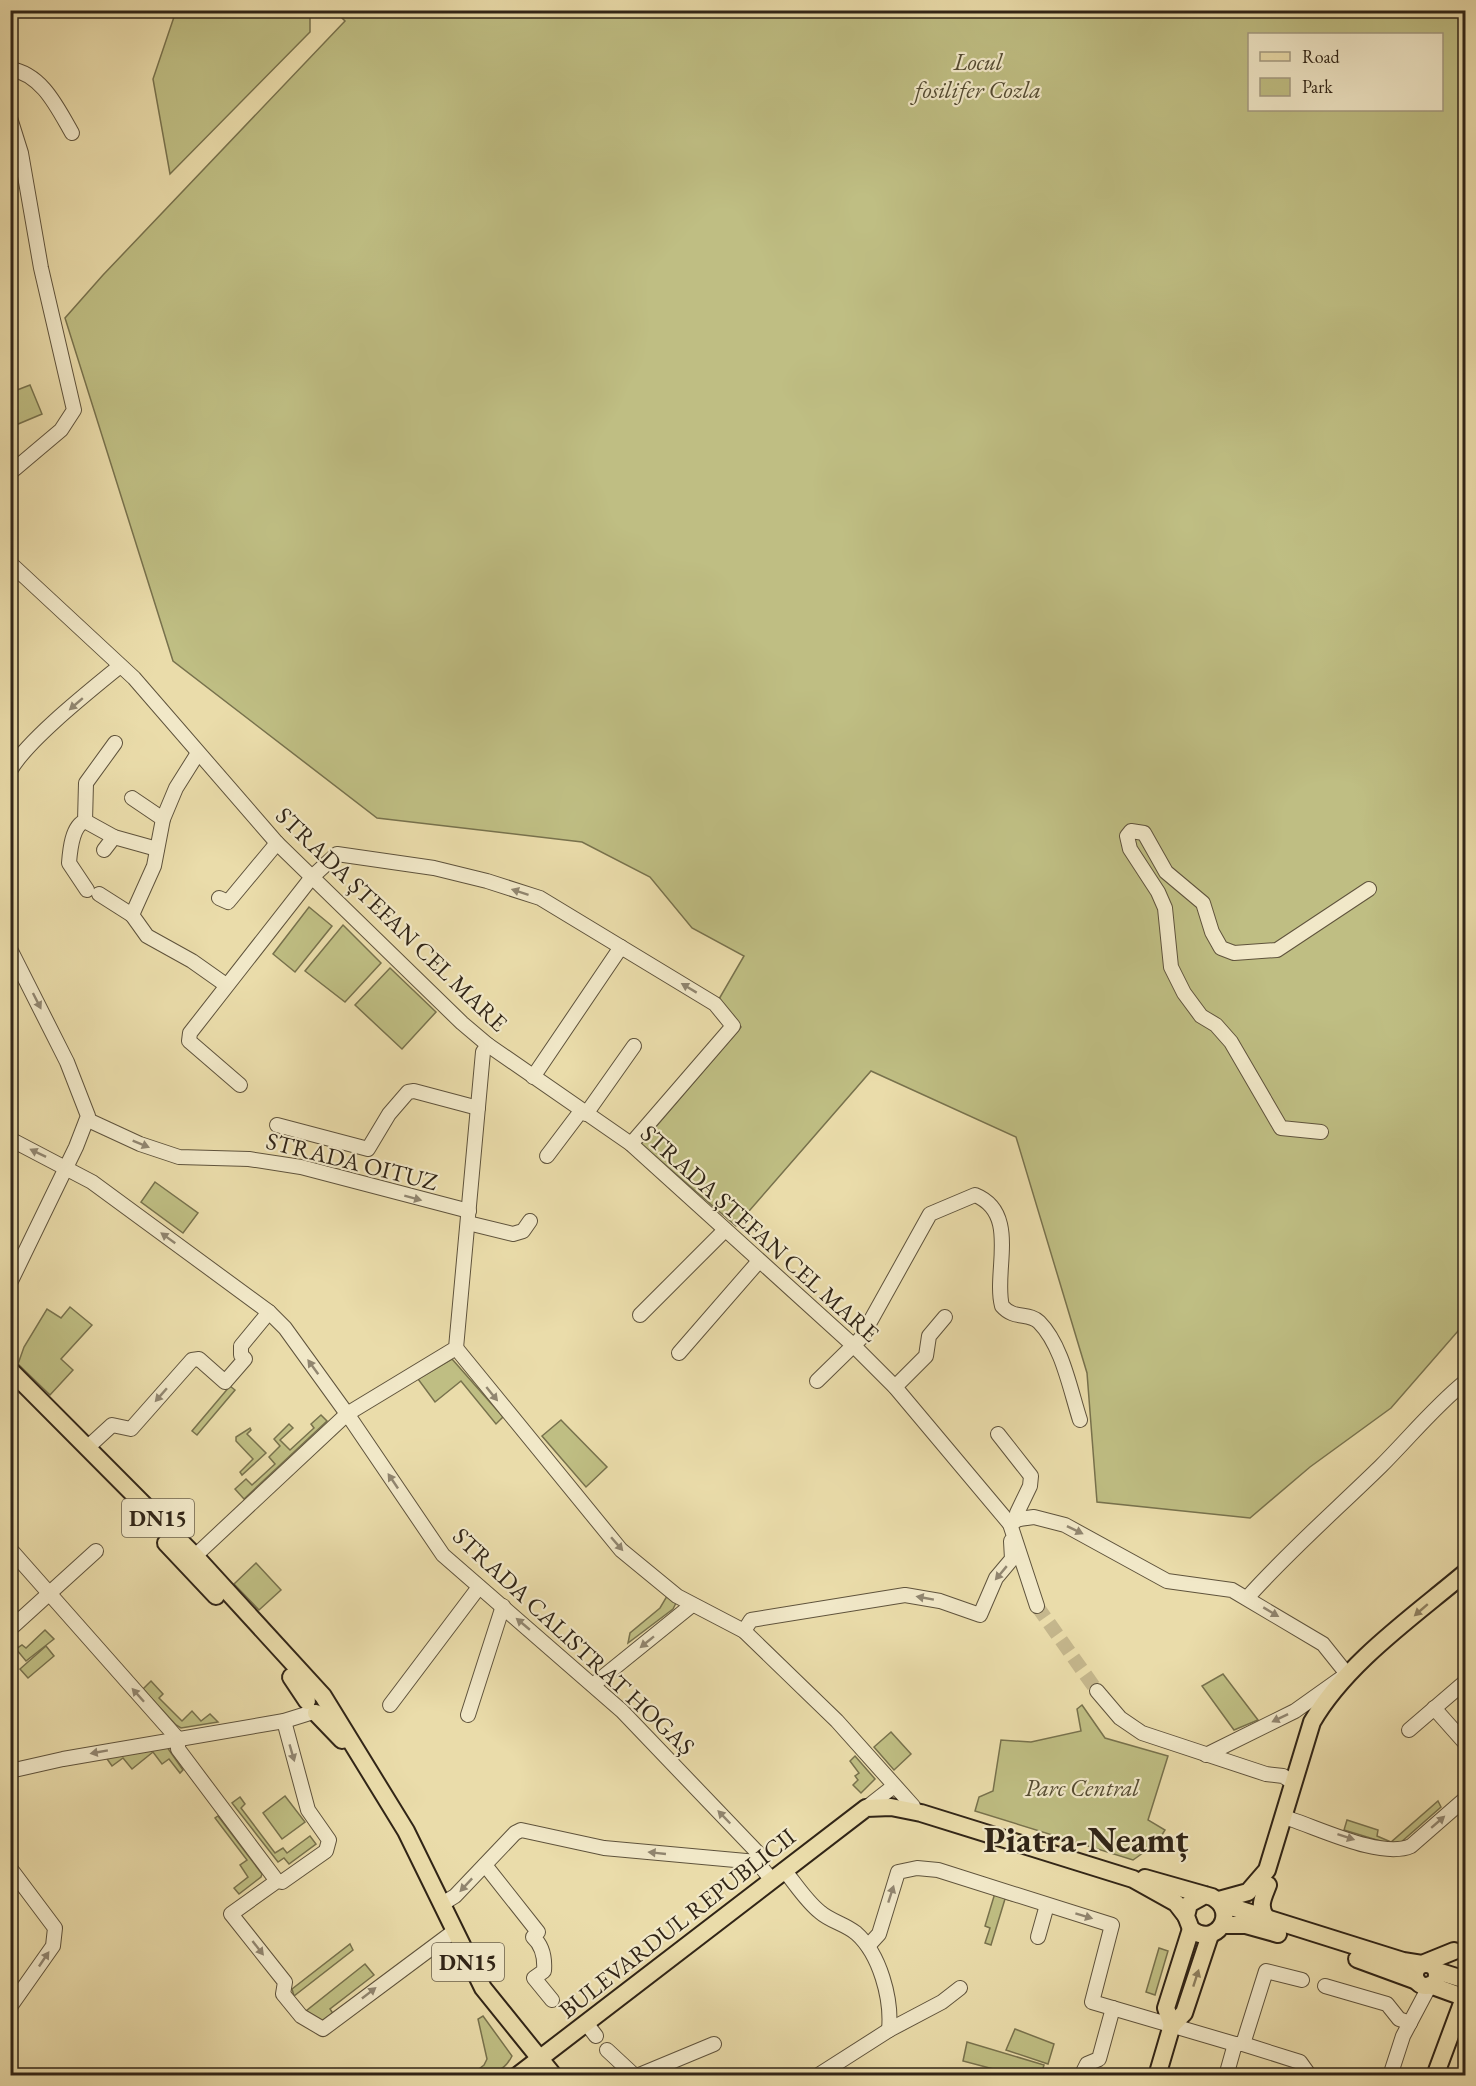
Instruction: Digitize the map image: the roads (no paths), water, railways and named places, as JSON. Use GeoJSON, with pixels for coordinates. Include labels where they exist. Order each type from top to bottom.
{"type":"FeatureCollection","features":[{"type":"Feature","properties":{"kind":"main road","name":"DN15"},"geometry":{"type":"LineString","coordinates":[[10,1370],[195,1556],[338,1733],[401,1835],[467,1972],[543,2068]]}},
{"type":"Feature","properties":{"kind":"main road","name":"DN15"},"geometry":{"type":"LineString","coordinates":[[10,1384],[234,1614],[374,1776],[442,1904],[483,1988],[543,2068]]}},
{"type":"Feature","properties":{"kind":"main road"},"geometry":{"type":"LineString","coordinates":[[866,1808],[882,1806],[914,1811],[1132,1879],[1176,1903],[1188,1922],[1200,1934],[1221,1912],[1248,1892],[1265,1874],[1283,1782],[1299,1763],[1312,1722],[1347,1674],[1466,1572]]}},
{"type":"Feature","properties":{"kind":"main road"},"geometry":{"type":"LineString","coordinates":[[1268,1920],[1261,1905],[1296,1798],[1283,1782]]}},
{"type":"Feature","properties":{"kind":"main road","name":"BULEVARDUL REPUBLICII"},"geometry":{"type":"LineString","coordinates":[[518,2076],[543,2068],[778,1875],[866,1808]]}},
{"type":"Feature","properties":{"kind":"main road"},"geometry":{"type":"LineString","coordinates":[[1132,1879],[1142,1877],[1246,1925],[1285,1935],[1426,1980]]}},
{"type":"Feature","properties":{"kind":"main road"},"geometry":{"type":"LineString","coordinates":[[1172,2017],[1185,2013],[1221,1912],[1268,1885]]}},
{"type":"Feature","properties":{"kind":"main road"},"geometry":{"type":"LineString","coordinates":[[1157,2076],[1172,2017],[1189,1904],[1268,1920],[1359,1949],[1465,1996],[1454,2030],[1434,2076]]}},
{"type":"Feature","properties":{"kind":"main road"},"geometry":{"type":"LineString","coordinates":[[1426,1980],[1466,1939]]}},
{"type":"Feature","properties":{"kind":"main road"},"geometry":{"type":"LineString","coordinates":[[1454,1952],[1456,1968],[1466,1974]]}},
{"type":"Feature","properties":{"kind":"street"},"geometry":{"type":"LineString","coordinates":[[10,69],[33,78],[56,105],[72,133]]}},
{"type":"Feature","properties":{"kind":"street"},"geometry":{"type":"LineString","coordinates":[[10,118],[21,153],[41,268],[74,410],[61,430],[10,472]]}},
{"type":"Feature","properties":{"kind":"street","name":"STRADA ȘTEFAN CEL MARE"},"geometry":{"type":"LineString","coordinates":[[10,564],[120,666],[171,719],[277,843],[488,1045],[631,1144],[854,1346],[895,1387],[1014,1524],[1037,1606]]}},
{"type":"Feature","properties":{"kind":"street"},"geometry":{"type":"LineString","coordinates":[[10,771],[16,760],[61,717],[120,666]]}},
{"type":"Feature","properties":{"kind":"street"},"geometry":{"type":"LineString","coordinates":[[85,821],[87,783],[115,743]]}},
{"type":"Feature","properties":{"kind":"street"},"geometry":{"type":"LineString","coordinates":[[132,915],[153,866],[163,819],[176,788],[198,753]]}},
{"type":"Feature","properties":{"kind":"street"},"geometry":{"type":"LineString","coordinates":[[132,798],[163,819]]}},
{"type":"Feature","properties":{"kind":"street"},"geometry":{"type":"LineString","coordinates":[[85,821],[114,837],[157,849]]}},
{"type":"Feature","properties":{"kind":"street"},"geometry":{"type":"LineString","coordinates":[[85,821],[77,827],[69,860],[93,892],[132,915],[147,936],[192,961],[226,985]]}},
{"type":"Feature","properties":{"kind":"street"},"geometry":{"type":"LineString","coordinates":[[1321,1132],[1281,1128],[1231,1042],[1223,1032],[1192,1006],[1171,967],[1165,908],[1158,892],[1130,849],[1127,836],[1131,831],[1144,833],[1166,872],[1203,903],[1212,932],[1221,948],[1234,953],[1277,950],[1369,889]]}},
{"type":"Feature","properties":{"kind":"street"},"geometry":{"type":"LineString","coordinates":[[104,850],[114,837]]}},
{"type":"Feature","properties":{"kind":"street"},"geometry":{"type":"LineString","coordinates":[[219,898],[228,902],[277,843]]}},
{"type":"Feature","properties":{"kind":"street"},"geometry":{"type":"LineString","coordinates":[[240,1085],[189,1041],[190,1033],[312,878],[337,854],[434,868],[487,880],[540,898],[715,1004],[733,1026],[631,1144]]}},
{"type":"Feature","properties":{"kind":"street"},"geometry":{"type":"LineString","coordinates":[[533,1077],[621,947]]}},
{"type":"Feature","properties":{"kind":"street"},"geometry":{"type":"LineString","coordinates":[[10,949],[77,1083],[88,1120],[10,1283]]}},
{"type":"Feature","properties":{"kind":"street"},"geometry":{"type":"LineString","coordinates":[[488,1045],[483,1052],[456,1348],[621,1550],[692,1605],[744,1631],[837,1721],[913,1806],[914,1811]]}},
{"type":"Feature","properties":{"kind":"street"},"geometry":{"type":"LineString","coordinates":[[548,1156],[634,1046]]}},
{"type":"Feature","properties":{"kind":"street"},"geometry":{"type":"LineString","coordinates":[[277,1125],[368,1149],[389,1114],[408,1092],[478,1108]]}},
{"type":"Feature","properties":{"kind":"street","name":"STRADA OITUZ"},"geometry":{"type":"LineString","coordinates":[[88,1120],[140,1144],[179,1157],[249,1159],[301,1167],[468,1217],[513,1234],[523,1231],[530,1221]]}},
{"type":"Feature","properties":{"kind":"street","name":"STRADA CALISTRAT HOGAȘ"},"geometry":{"type":"LineString","coordinates":[[10,1139],[93,1182],[269,1312],[285,1328],[347,1414],[443,1555],[622,1711],[758,1853],[757,1862]]}},
{"type":"Feature","properties":{"kind":"street"},"geometry":{"type":"LineString","coordinates":[[817,1381],[854,1346],[930,1214],[975,1195],[983,1198],[991,1206],[1003,1235],[1002,1306],[1008,1313],[1037,1320],[1046,1330],[1057,1353],[1080,1420]]}},
{"type":"Feature","properties":{"kind":"street"},"geometry":{"type":"LineString","coordinates":[[640,1315],[725,1230]]}},
{"type":"Feature","properties":{"kind":"street"},"geometry":{"type":"LineString","coordinates":[[679,1353],[759,1261]]}},
{"type":"Feature","properties":{"kind":"street"},"geometry":{"type":"LineString","coordinates":[[88,1447],[112,1425],[131,1429],[192,1360],[199,1359],[225,1382],[245,1359],[241,1355],[241,1346],[269,1312]]}},
{"type":"Feature","properties":{"kind":"street"},"geometry":{"type":"LineString","coordinates":[[895,1387],[927,1356],[929,1336],[945,1317]]}},
{"type":"Feature","properties":{"kind":"street"},"geometry":{"type":"LineString","coordinates":[[195,1556],[347,1414],[456,1348]]}},
{"type":"Feature","properties":{"kind":"street"},"geometry":{"type":"LineString","coordinates":[[1248,1599],[1305,1538],[1403,1444],[1430,1412],[1466,1381]]}},
{"type":"Feature","properties":{"kind":"street"},"geometry":{"type":"LineString","coordinates":[[744,1631],[751,1620],[905,1595],[940,1601],[980,1615],[996,1578],[1012,1559],[1014,1524],[1030,1486],[1031,1476],[998,1434]]}},
{"type":"Feature","properties":{"kind":"street"},"geometry":{"type":"LineString","coordinates":[[1014,1524],[1042,1518],[1065,1525],[1167,1581],[1220,1587],[1248,1599],[1323,1644],[1347,1674],[1295,1711],[1206,1755]]}},
{"type":"Feature","properties":{"kind":"street"},"geometry":{"type":"LineString","coordinates":[[10,1549],[178,1738],[178,1749],[277,1881]]}},
{"type":"Feature","properties":{"kind":"street"},"geometry":{"type":"LineString","coordinates":[[10,1629],[96,1551]]}},
{"type":"Feature","properties":{"kind":"street"},"geometry":{"type":"LineString","coordinates":[[390,1705],[479,1587]]}},
{"type":"Feature","properties":{"kind":"street"},"geometry":{"type":"LineString","coordinates":[[593,1685],[692,1605]]}},
{"type":"Feature","properties":{"kind":"street"},"geometry":{"type":"LineString","coordinates":[[468,1715],[503,1606]]}},
{"type":"Feature","properties":{"kind":"street"},"geometry":{"type":"LineString","coordinates":[[1409,1730],[1466,1681]]}},
{"type":"Feature","properties":{"kind":"street"},"geometry":{"type":"LineString","coordinates":[[1097,1691],[1120,1718],[1142,1733],[1283,1782]]}},
{"type":"Feature","properties":{"kind":"street"},"geometry":{"type":"LineString","coordinates":[[10,1771],[178,1738],[289,1720],[314,1704]]}},
{"type":"Feature","properties":{"kind":"street"},"geometry":{"type":"LineString","coordinates":[[1434,1708],[1466,1744]]}},
{"type":"Feature","properties":{"kind":"street"},"geometry":{"type":"LineString","coordinates":[[289,1720],[301,1786],[308,1810],[329,1840],[326,1851],[282,1882],[277,1881],[231,1914],[285,1982],[283,1994],[301,2016],[323,2029],[449,1935]]}},
{"type":"Feature","properties":{"kind":"street"},"geometry":{"type":"LineString","coordinates":[[866,1808],[894,1786]]}},
{"type":"Feature","properties":{"kind":"street"},"geometry":{"type":"LineString","coordinates":[[1290,1819],[1371,1846],[1401,1850],[1411,1846],[1466,1798]]}},
{"type":"Feature","properties":{"kind":"street"},"geometry":{"type":"LineString","coordinates":[[442,1904],[455,1896],[521,1830],[604,1848],[757,1862],[778,1875],[819,1912],[851,1930],[868,1946],[887,1997],[889,2030]]}},
{"type":"Feature","properties":{"kind":"street"},"geometry":{"type":"LineString","coordinates":[[484,1865],[538,1932],[534,1937],[543,1949],[544,1971],[534,1978],[552,2000]]}},
{"type":"Feature","properties":{"kind":"street"},"geometry":{"type":"LineString","coordinates":[[10,1868],[55,1928],[53,1946],[10,2007]]}},
{"type":"Feature","properties":{"kind":"street"},"geometry":{"type":"LineString","coordinates":[[868,1946],[879,1934],[898,1872],[917,1868],[938,1870],[1114,1927],[1092,2002],[1113,2008],[1172,2017],[1239,2044],[1300,2062],[1310,2076]]}},
{"type":"Feature","properties":{"kind":"street"},"geometry":{"type":"LineString","coordinates":[[1038,1937],[1047,1905]]}},
{"type":"Feature","properties":{"kind":"street"},"geometry":{"type":"LineString","coordinates":[[1226,2076],[1266,1971],[1302,1980]]}},
{"type":"Feature","properties":{"kind":"street"},"geometry":{"type":"LineString","coordinates":[[1390,2076],[1426,1980]]}},
{"type":"Feature","properties":{"kind":"street"},"geometry":{"type":"LineString","coordinates":[[1325,1986],[1387,2004],[1399,2019],[1410,2023]]}},
{"type":"Feature","properties":{"kind":"street"},"geometry":{"type":"LineString","coordinates":[[817,2076],[889,2030],[933,2007],[960,1988]]}},
{"type":"Feature","properties":{"kind":"street"},"geometry":{"type":"LineString","coordinates":[[1081,2076],[1087,2064],[1099,2058],[1113,2008]]}},
{"type":"Feature","properties":{"kind":"street"},"geometry":{"type":"LineString","coordinates":[[607,2050],[636,2076],[714,2044]]}},
{"type":"Feature","properties":{"kind":"street"},"geometry":{"type":"LineString","coordinates":[[838,2063],[846,2076]]}},
{"type":"Feature","properties":{"kind":"tunnel"},"geometry":{"type":"LineString","coordinates":[[1037,1606],[1097,1691]]}},
{"type":"Feature","properties":{"kind":"district","name":"Piatra-Neamț"},"geometry":{"type":"Point","coordinates":[1086,1839]}},
{"type":"Feature","properties":{"kind":"park label","name":"Locul fosilifer Cozla"},"geometry":{"type":"Point","coordinates":[978,75]}},
{"type":"Feature","properties":{"kind":"park label","name":"Parc Central"},"geometry":{"type":"Point","coordinates":[1082,1787]}}]}
